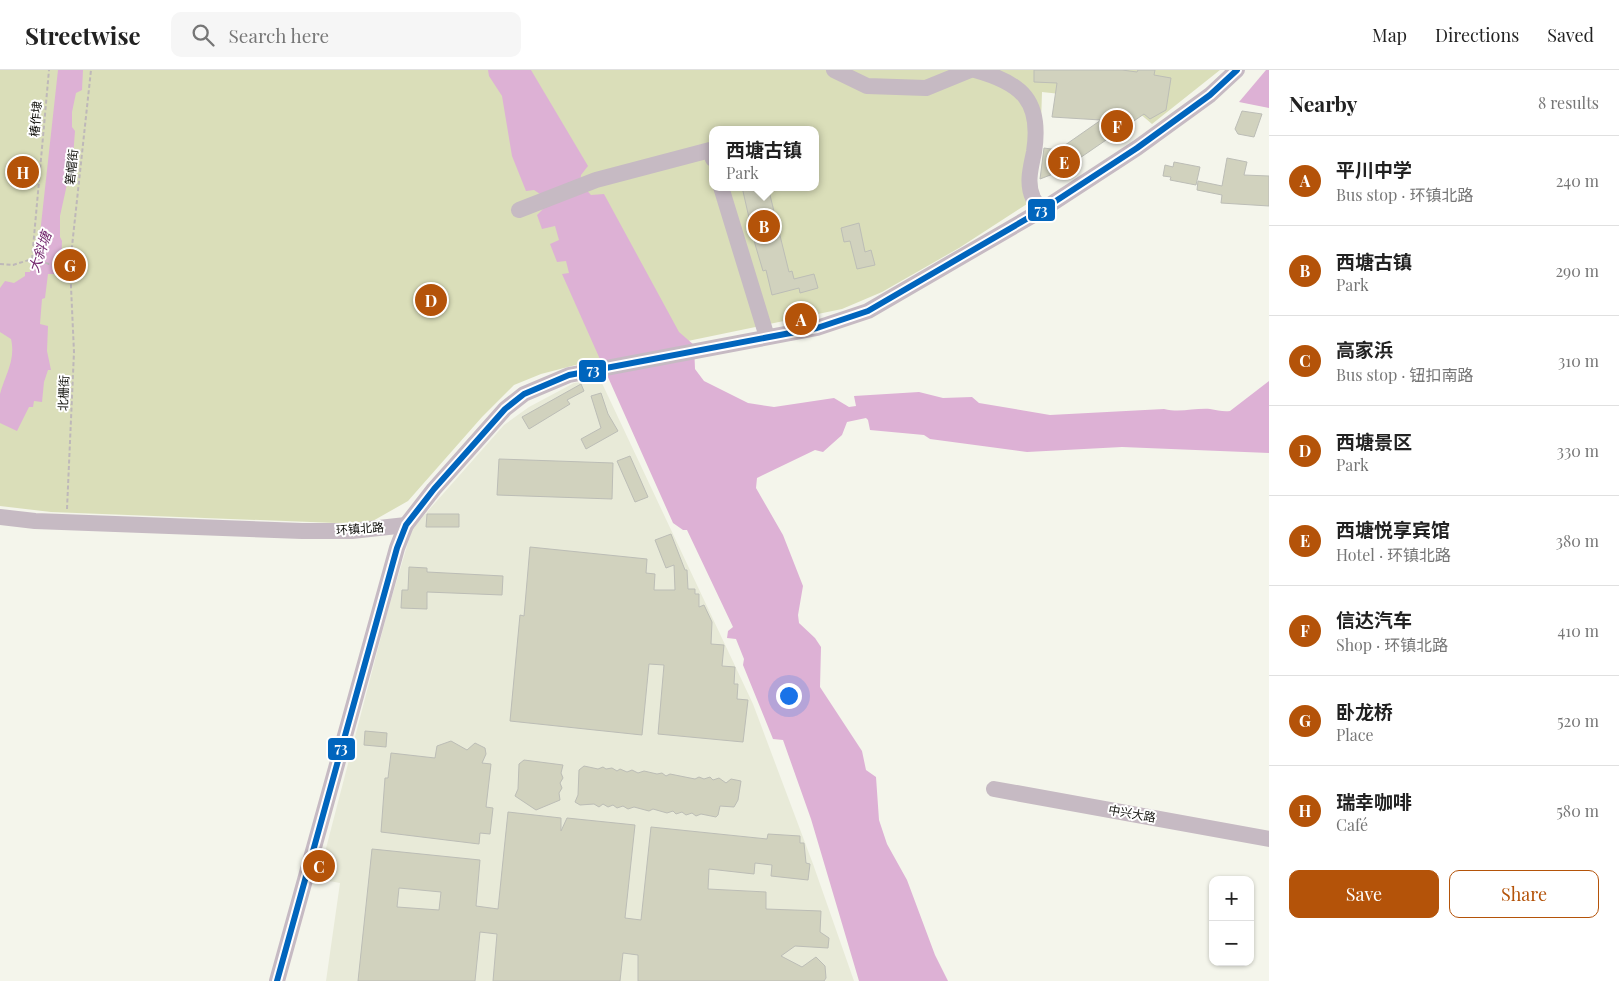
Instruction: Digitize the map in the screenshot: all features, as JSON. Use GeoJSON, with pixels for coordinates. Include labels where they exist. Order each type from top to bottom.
{"type":"FeatureCollection","features":[{"type":"Feature","properties":{"kind":"street"},"geometry":{"type":"LineString","coordinates":[[834,70],[842,76],[867,86],[926,88],[970,70]]}},
{"type":"Feature","properties":{"kind":"street"},"geometry":{"type":"LineString","coordinates":[[975,70],[998,76],[1029,99],[1036,122],[1028,177],[1032,197],[1042,210]]}},
{"type":"Feature","properties":{"kind":"street"},"geometry":{"type":"LineString","coordinates":[[277,981],[397,548],[406,525],[434,489],[505,409],[524,394],[568,375],[826,325],[868,311],[1042,210],[1137,148],[1210,95],[1237,70]]}},
{"type":"Feature","properties":{"kind":"street"},"geometry":{"type":"LineString","coordinates":[[519,210],[596,180],[709,150]]}},
{"type":"Feature","properties":{"kind":"street"},"geometry":{"type":"LineString","coordinates":[[722,191],[767,337]]}},
{"type":"Feature","properties":{"kind":"street","name":"环镇北路"},"geometry":{"type":"LineString","coordinates":[[0,517],[67,522],[302,531],[352,531],[406,525]]}},
{"type":"Feature","properties":{"kind":"street","name":"中兴大路"},"geometry":{"type":"LineString","coordinates":[[994,789],[1269,839]]}},
{"type":"Feature","properties":{"kind":"path","name":"椿作埭"},"geometry":{"type":"LineString","coordinates":[[32,259],[49,70]]}},
{"type":"Feature","properties":{"kind":"path","name":"箬帽街"},"geometry":{"type":"LineString","coordinates":[[70,265],[91,70]]}},
{"type":"Feature","properties":{"kind":"path"},"geometry":{"type":"LineString","coordinates":[[0,264],[12,265],[32,259],[49,264],[70,265]]}},
{"type":"Feature","properties":{"kind":"path","name":"北栅街"},"geometry":{"type":"LineString","coordinates":[[67,522],[74,352],[70,265]]}},
{"type":"Feature","properties":{"kind":"shaded area"},"geometry":{"type":"Polygon","coordinates":[[[600,379],[753,704],[813,864],[854,981],[326,981],[340,883],[318,879],[388,610],[412,529],[504,425],[529,407],[574,383],[600,379]]]}},
{"type":"Feature","properties":{"kind":"green space"},"geometry":{"type":"Polygon","coordinates":[[[0,70],[1220,70],[1152,124],[1125,101],[1042,92],[1041,123],[1027,204],[959,248],[882,292],[842,309],[591,361],[541,374],[514,385],[482,417],[408,501],[371,522],[336,523],[51,512],[0,506],[0,70]]]}},
{"type":"Feature","properties":{"kind":"water","name":"大斜塘"},"geometry":{"type":"Polygon","coordinates":[[[58,70],[83,70],[82,90],[76,93],[72,112],[72,127],[75,131],[73,157],[60,216],[60,237],[62,241],[61,274],[48,274],[45,298],[42,299],[40,324],[48,326],[47,351],[51,370],[48,370],[44,382],[42,402],[34,401],[33,407],[29,407],[17,431],[0,423],[0,394],[11,361],[12,347],[11,339],[0,332],[0,288],[5,281],[14,283],[25,276],[25,272],[30,272],[38,252],[58,70]]]}},
{"type":"Feature","properties":{"kind":"water"},"geometry":{"type":"Polygon","coordinates":[[[488,70],[531,70],[588,166],[581,175],[580,183],[591,195],[604,194],[679,332],[694,345],[695,369],[704,381],[748,403],[774,407],[834,398],[849,407],[856,406],[854,396],[919,392],[943,398],[972,397],[979,403],[1050,415],[1164,409],[1176,411],[1210,409],[1230,411],[1269,381],[1269,453],[1122,447],[1027,452],[930,439],[924,435],[870,430],[866,418],[847,422],[842,435],[823,452],[815,450],[757,478],[756,488],[783,535],[803,586],[798,615],[799,623],[815,638],[821,647],[820,687],[862,751],[866,770],[876,777],[879,820],[887,844],[907,880],[935,955],[948,981],[859,981],[811,819],[783,740],[773,739],[743,665],[744,659],[736,639],[727,638],[728,631],[733,627],[687,530],[683,530],[673,523],[562,274],[569,273],[566,261],[557,262],[550,244],[559,240],[555,226],[542,229],[537,215],[543,209],[540,194],[534,190],[526,191],[512,156],[502,96],[489,76],[488,70]]]}},
{"type":"Feature","properties":{"kind":"water"},"geometry":{"type":"Polygon","coordinates":[[[1266,70],[1269,70],[1269,108],[1239,102],[1266,70]]]}},
{"type":"Feature","properties":{"kind":"building"},"geometry":{"type":"Polygon","coordinates":[[[1034,70],[1122,70],[1137,72],[1138,70],[1155,70],[1154,75],[1171,78],[1166,110],[1150,119],[1144,114],[1074,162],[1072,161],[1053,174],[1040,179],[1044,148],[1058,150],[1101,120],[1052,117],[1057,83],[1034,82],[1034,70]]]}},
{"type":"Feature","properties":{"kind":"building"},"geometry":{"type":"Polygon","coordinates":[[[1242,111],[1262,114],[1254,137],[1238,134],[1235,129],[1242,111]]]}},
{"type":"Feature","properties":{"kind":"building"},"geometry":{"type":"Polygon","coordinates":[[[1227,158],[1247,162],[1244,175],[1269,176],[1269,206],[1221,203],[1222,195],[1197,190],[1198,181],[1222,186],[1227,158]]]}},
{"type":"Feature","properties":{"kind":"building"},"geometry":{"type":"Polygon","coordinates":[[[1174,162],[1200,167],[1196,185],[1170,180],[1171,177],[1163,176],[1165,165],[1173,167],[1174,162]]]}},
{"type":"Feature","properties":{"kind":"building"},"geometry":{"type":"Polygon","coordinates":[[[743,191],[769,191],[789,272],[792,271],[794,279],[814,274],[818,288],[800,293],[799,288],[772,295],[766,270],[763,271],[743,191]]]}},
{"type":"Feature","properties":{"kind":"building"},"geometry":{"type":"Polygon","coordinates":[[[859,223],[865,252],[871,250],[875,265],[857,269],[850,241],[844,242],[841,228],[859,223]]]}},
{"type":"Feature","properties":{"kind":"building"},"geometry":{"type":"Polygon","coordinates":[[[581,384],[584,391],[567,400],[570,404],[529,429],[522,417],[581,384]]]}},
{"type":"Feature","properties":{"kind":"building"},"geometry":{"type":"Polygon","coordinates":[[[601,393],[608,414],[618,431],[586,449],[581,439],[601,428],[591,396],[601,393]]]}},
{"type":"Feature","properties":{"kind":"building"},"geometry":{"type":"Polygon","coordinates":[[[630,456],[648,497],[635,502],[617,461],[630,456]]]}},
{"type":"Feature","properties":{"kind":"building"},"geometry":{"type":"Polygon","coordinates":[[[499,459],[613,463],[612,499],[497,495],[499,459]]]}},
{"type":"Feature","properties":{"kind":"building"},"geometry":{"type":"Polygon","coordinates":[[[427,514],[459,514],[459,527],[426,527],[427,514]]]}},
{"type":"Feature","properties":{"kind":"building"},"geometry":{"type":"Polygon","coordinates":[[[671,534],[685,570],[687,570],[688,589],[695,589],[695,594],[699,594],[699,607],[704,605],[712,622],[711,644],[724,645],[722,666],[735,667],[734,684],[738,684],[737,699],[748,700],[743,742],[658,734],[664,665],[649,664],[642,735],[510,721],[520,615],[524,616],[530,547],[647,559],[646,573],[655,574],[654,590],[675,590],[674,565],[666,568],[655,540],[671,534]]]}},
{"type":"Feature","properties":{"kind":"building"},"geometry":{"type":"Polygon","coordinates":[[[409,567],[427,568],[427,572],[503,576],[502,595],[427,592],[427,609],[401,608],[402,590],[408,590],[409,567]]]}},
{"type":"Feature","properties":{"kind":"building"},"geometry":{"type":"Polygon","coordinates":[[[365,731],[387,733],[386,747],[364,745],[365,731]]]}},
{"type":"Feature","properties":{"kind":"building"},"geometry":{"type":"Polygon","coordinates":[[[451,741],[467,750],[475,743],[485,748],[486,754],[482,763],[491,764],[486,807],[493,808],[490,834],[480,833],[479,844],[381,832],[385,778],[388,778],[391,753],[435,758],[437,746],[451,741]]]}},
{"type":"Feature","properties":{"kind":"building"},"geometry":{"type":"Polygon","coordinates":[[[524,760],[563,765],[561,773],[563,778],[560,783],[562,788],[559,793],[560,800],[536,810],[515,796],[518,789],[519,764],[524,760]]]}},
{"type":"Feature","properties":{"kind":"building"},"geometry":{"type":"Polygon","coordinates":[[[584,766],[598,769],[603,767],[606,769],[612,768],[617,771],[620,769],[627,772],[632,770],[638,773],[644,771],[657,774],[662,773],[666,776],[670,774],[695,779],[699,777],[704,779],[710,777],[713,780],[719,778],[726,783],[731,779],[741,781],[738,800],[734,807],[720,806],[716,817],[701,814],[696,816],[692,813],[686,815],[682,812],[676,814],[673,811],[667,813],[653,809],[649,811],[634,807],[628,809],[623,806],[617,808],[613,805],[608,807],[603,804],[599,807],[594,804],[580,805],[575,802],[578,795],[579,770],[584,766]]]}},
{"type":"Feature","properties":{"kind":"building"},"geometry":{"type":"Polygon","coordinates":[[[508,812],[561,818],[561,831],[567,818],[635,825],[625,918],[641,920],[651,827],[767,839],[768,834],[800,836],[800,843],[804,843],[806,863],[810,864],[808,880],[771,876],[772,865],[755,863],[754,874],[709,869],[708,889],[766,892],[766,909],[821,911],[820,932],[829,938],[828,948],[795,946],[781,956],[802,967],[816,957],[825,966],[826,978],[824,981],[638,981],[638,955],[623,953],[620,981],[493,981],[497,934],[480,932],[475,981],[358,981],[372,849],[480,860],[476,906],[498,909],[508,812]],[[399,888],[397,907],[439,910],[441,892],[399,888]]]}},
{"type":"Feature","properties":{"kind":"transit line","name":"73"},"geometry":{"type":"LineString","coordinates":[[277,981],[397,548],[406,525],[434,489],[505,409],[524,394],[569,375],[817,328],[868,311],[1042,210],[1137,148],[1210,95],[1237,70]]}},
{"type":"Feature","properties":{"kind":"place","name":"信达汽车"},"geometry":{"type":"Point","coordinates":[1117,126]}},
{"type":"Feature","properties":{"kind":"place","name":"西塘悦享宾馆"},"geometry":{"type":"Point","coordinates":[1064,162]}},
{"type":"Feature","properties":{"kind":"place","name":"瑞幸咖啡"},"geometry":{"type":"Point","coordinates":[23,172]}},
{"type":"Feature","properties":{"kind":"place","name":"西塘古镇"},"geometry":{"type":"Point","coordinates":[764,226]}},
{"type":"Feature","properties":{"kind":"place","name":"卧龙桥"},"geometry":{"type":"Point","coordinates":[70,265]}},
{"type":"Feature","properties":{"kind":"place","name":"西塘景区"},"geometry":{"type":"Point","coordinates":[431,300]}},
{"type":"Feature","properties":{"kind":"place","name":"平川中学"},"geometry":{"type":"Point","coordinates":[801,319]}},
{"type":"Feature","properties":{"kind":"place","name":"高家浜"},"geometry":{"type":"Point","coordinates":[319,866]}}]}
